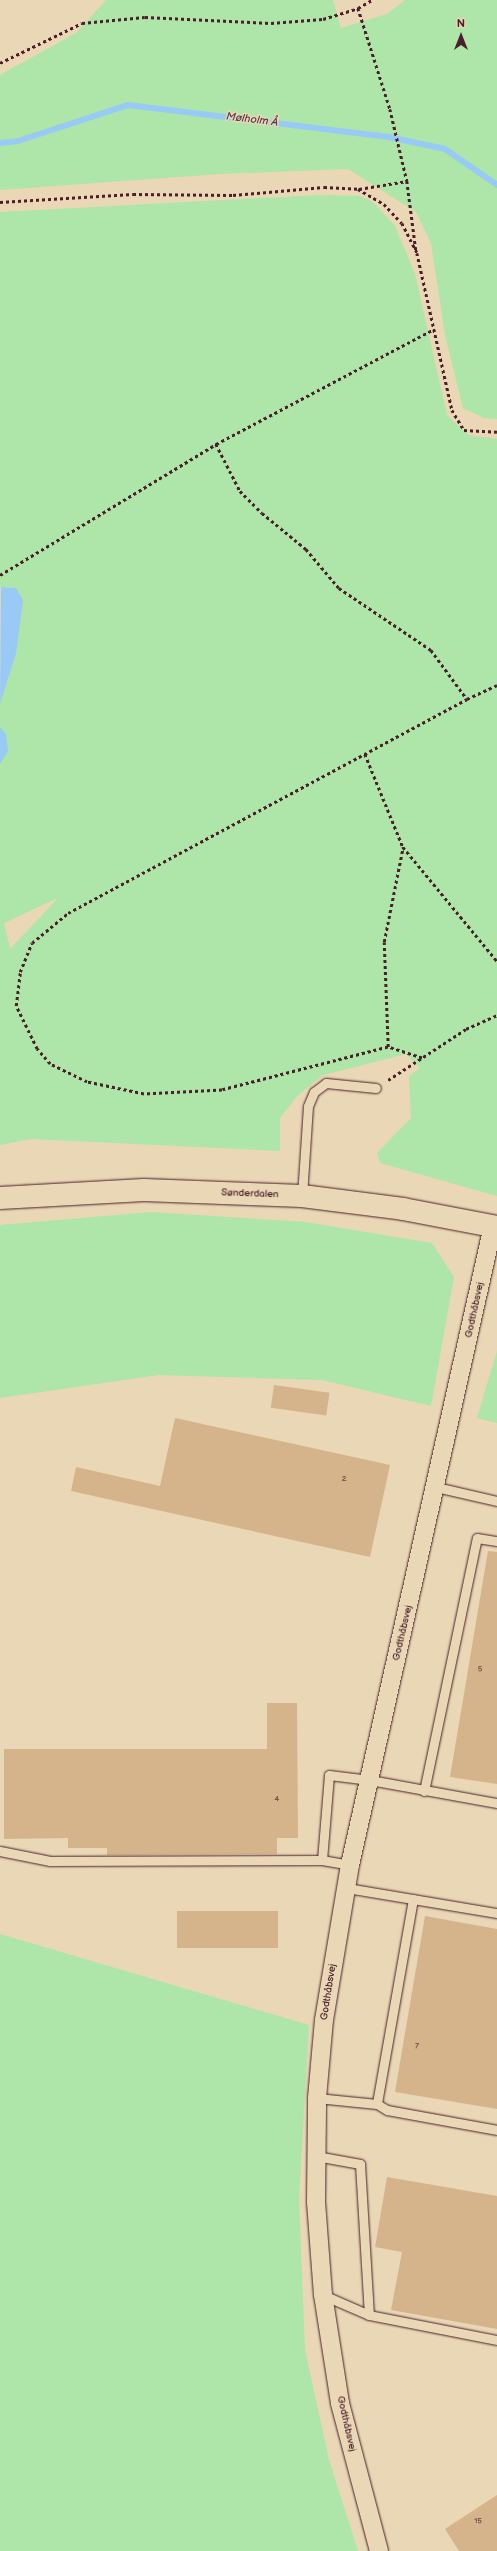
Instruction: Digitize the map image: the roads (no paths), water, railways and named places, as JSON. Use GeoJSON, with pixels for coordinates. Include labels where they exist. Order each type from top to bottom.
{"type":"FeatureCollection","features":[{"type":"Feature","properties":{"kind":"street","name":"Sønderdalen"},"geometry":{"type":"LineString","coordinates":[[0,1198],[144,1190],[302,1196],[403,1209],[495,1227]]}},
{"type":"Feature","properties":{"kind":"street","name":"Godthåbsvej"},"geometry":{"type":"LineString","coordinates":[[379,2551],[340,2403],[323,2295],[316,2202],[317,2098],[324,2020],[350,1865],[495,1227]]}},
{"type":"Feature","properties":{"kind":"lane"},"geometry":{"type":"LineString","coordinates":[[302,1196],[308,1106],[314,1092],[326,1083],[376,1088]]}},
{"type":"Feature","properties":{"kind":"lane"},"geometry":{"type":"LineString","coordinates":[[436,1487],[497,1501]]}},
{"type":"Feature","properties":{"kind":"lane"},"geometry":{"type":"LineString","coordinates":[[424,1792],[477,1538],[497,1541]]}},
{"type":"Feature","properties":{"kind":"lane"},"geometry":{"type":"LineString","coordinates":[[322,1860],[329,1775],[370,1780],[424,1792],[497,1803]]}},
{"type":"Feature","properties":{"kind":"lane"},"geometry":{"type":"LineString","coordinates":[[0,1851],[50,1861],[322,1860],[350,1865]]}},
{"type":"Feature","properties":{"kind":"lane"},"geometry":{"type":"LineString","coordinates":[[347,1888],[497,1913]]}},
{"type":"Feature","properties":{"kind":"lane"},"geometry":{"type":"LineString","coordinates":[[377,2104],[413,1899]]}},
{"type":"Feature","properties":{"kind":"lane"},"geometry":{"type":"LineString","coordinates":[[317,2098],[377,2104],[387,2110],[497,2130]]}},
{"type":"Feature","properties":{"kind":"lane"},"geometry":{"type":"LineString","coordinates":[[316,2156],[360,2164],[369,2315]]}},
{"type":"Feature","properties":{"kind":"lane"},"geometry":{"type":"LineString","coordinates":[[323,2295],[369,2315],[497,2340]]}},
{"type":"Feature","properties":{"kind":"water"},"geometry":{"type":"Polygon","coordinates":[[[1,587],[16,588],[23,600],[16,654],[0,704],[1,587]]]}},
{"type":"Feature","properties":{"kind":"water"},"geometry":{"type":"Polygon","coordinates":[[[0,727],[6,734],[8,751],[0,764],[0,727]]]}},
{"type":"Feature","properties":{"kind":"waterway","name":"Mølholm Å"},"geometry":{"type":"LineString","coordinates":[[0,143],[18,141],[128,105],[389,137],[445,149],[497,185]]}}]}
